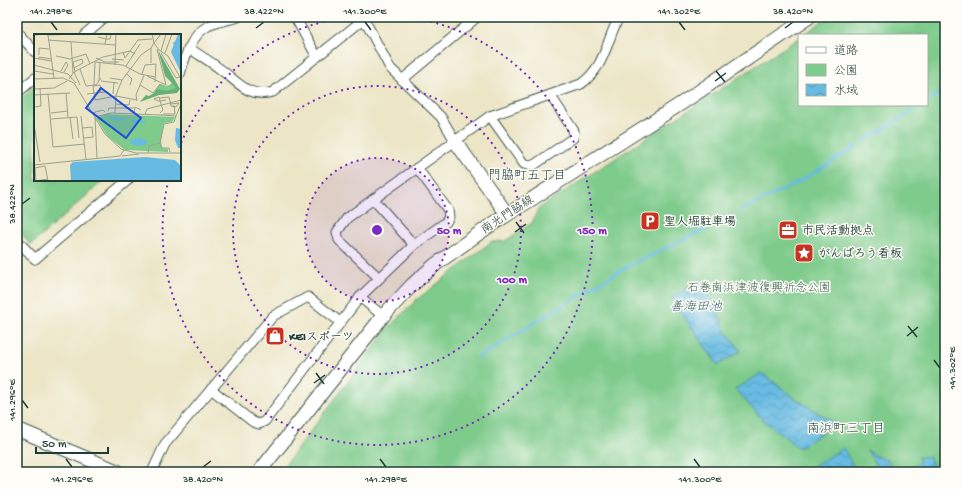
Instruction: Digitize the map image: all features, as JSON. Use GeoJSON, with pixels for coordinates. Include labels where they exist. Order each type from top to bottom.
{"type":"FeatureCollection","features":[{"type":"Feature","properties":{"kind":"street"},"geometry":{"type":"LineString","coordinates":[[85,34],[105,17]]}},
{"type":"Feature","properties":{"kind":"street"},"geometry":{"type":"LineString","coordinates":[[181,71],[189,48],[201,32],[208,26],[238,17]]}},
{"type":"Feature","properties":{"kind":"street"},"geometry":{"type":"LineString","coordinates":[[295,17],[317,57]]}},
{"type":"Feature","properties":{"kind":"street"},"geometry":{"type":"LineString","coordinates":[[402,80],[477,17]]}},
{"type":"Feature","properties":{"kind":"street"},"geometry":{"type":"LineString","coordinates":[[379,278],[339,240],[337,232],[347,218],[490,116],[581,84],[592,76],[601,63],[619,17]]}},
{"type":"Feature","properties":{"kind":"street","name":"南光門脇線"},"geometry":{"type":"LineString","coordinates":[[259,472],[383,316],[411,286],[436,264],[507,214],[675,107],[809,17]]}},
{"type":"Feature","properties":{"kind":"street"},"geometry":{"type":"LineString","coordinates":[[189,48],[220,69],[243,88],[264,95],[273,92],[364,18],[390,68],[441,117],[507,214]]}},
{"type":"Feature","properties":{"kind":"street"},"geometry":{"type":"LineString","coordinates":[[17,32],[34,51]]}},
{"type":"Feature","properties":{"kind":"street"},"geometry":{"type":"LineString","coordinates":[[17,93],[34,79]]}},
{"type":"Feature","properties":{"kind":"street"},"geometry":{"type":"LineString","coordinates":[[490,116],[524,164],[534,165],[574,138],[574,131],[550,95]]}},
{"type":"Feature","properties":{"kind":"street"},"geometry":{"type":"LineString","coordinates":[[211,389],[252,422],[259,424],[265,421],[360,297],[414,245],[446,222],[449,217],[448,210],[417,168]]}},
{"type":"Feature","properties":{"kind":"street"},"geometry":{"type":"LineString","coordinates":[[17,240],[35,259],[127,181]]}},
{"type":"Feature","properties":{"kind":"street"},"geometry":{"type":"LineString","coordinates":[[373,199],[414,245]]}},
{"type":"Feature","properties":{"kind":"street"},"geometry":{"type":"LineString","coordinates":[[152,472],[165,444],[272,316],[308,297],[340,322]]}},
{"type":"Feature","properties":{"kind":"street"},"geometry":{"type":"LineString","coordinates":[[360,297],[383,316]]}},
{"type":"Feature","properties":{"kind":"street"},"geometry":{"type":"LineString","coordinates":[[17,429],[119,472]]}},
{"type":"Feature","properties":{"kind":"green space","name":"石巻南浜津波復興祈念公園"},"geometry":{"type":"Polygon","coordinates":[[[828,17],[945,17],[945,472],[280,472],[388,328],[415,301],[491,242],[505,241],[532,223],[538,209],[798,39],[798,106],[928,106],[928,34],[804,34],[828,17]]]}},
{"type":"Feature","properties":{"kind":"green space"},"geometry":{"type":"Polygon","coordinates":[[[34,87],[34,181],[103,181],[31,245],[17,229],[17,102],[34,87]]]}},
{"type":"Feature","properties":{"kind":"water","name":"善海田池"},"geometry":{"type":"Polygon","coordinates":[[[702,279],[727,333],[741,351],[718,365],[671,298],[702,279]]]}},
{"type":"Feature","properties":{"kind":"water"},"geometry":{"type":"Polygon","coordinates":[[[762,373],[796,399],[836,424],[799,448],[762,419],[735,389],[762,373]]]}},
{"type":"Feature","properties":{"kind":"water"},"geometry":{"type":"Polygon","coordinates":[[[843,448],[857,472],[818,472],[812,467],[843,448]]]}},
{"type":"Feature","properties":{"kind":"water"},"geometry":{"type":"Polygon","coordinates":[[[867,450],[876,456],[889,461],[895,472],[880,472],[867,450]]]}},
{"type":"Feature","properties":{"kind":"water"},"geometry":{"type":"Polygon","coordinates":[[[918,457],[929,457],[937,472],[904,472],[920,462],[918,457]]]}},
{"type":"Feature","properties":{"kind":"waterway"},"geometry":{"type":"LineString","coordinates":[[928,100],[945,90]]}},
{"type":"Feature","properties":{"kind":"waterway"},"geometry":{"type":"LineString","coordinates":[[865,141],[919,106]]}},
{"type":"Feature","properties":{"kind":"waterway"},"geometry":{"type":"LineString","coordinates":[[740,211],[799,182],[857,146]]}},
{"type":"Feature","properties":{"kind":"waterway"},"geometry":{"type":"LineString","coordinates":[[477,358],[621,270],[731,216]]}},
{"type":"Feature","properties":{"kind":"place","name":"聖人堀駐車場"},"geometry":{"type":"Point","coordinates":[650,221]}},
{"type":"Feature","properties":{"kind":"place","name":"市民活動拠点"},"geometry":{"type":"Point","coordinates":[788,230]}},
{"type":"Feature","properties":{"kind":"place","name":"がんばろう看板"},"geometry":{"type":"Point","coordinates":[804,253]}},
{"type":"Feature","properties":{"kind":"place","name":"KEIスポーツ"},"geometry":{"type":"Point","coordinates":[275,336]}},
{"type":"Feature","properties":{"kind":"district","name":"門脇町五丁目"},"geometry":{"type":"Point","coordinates":[527,174]}},
{"type":"Feature","properties":{"kind":"district","name":"南浜町三丁目"},"geometry":{"type":"Point","coordinates":[846,427]}}]}
